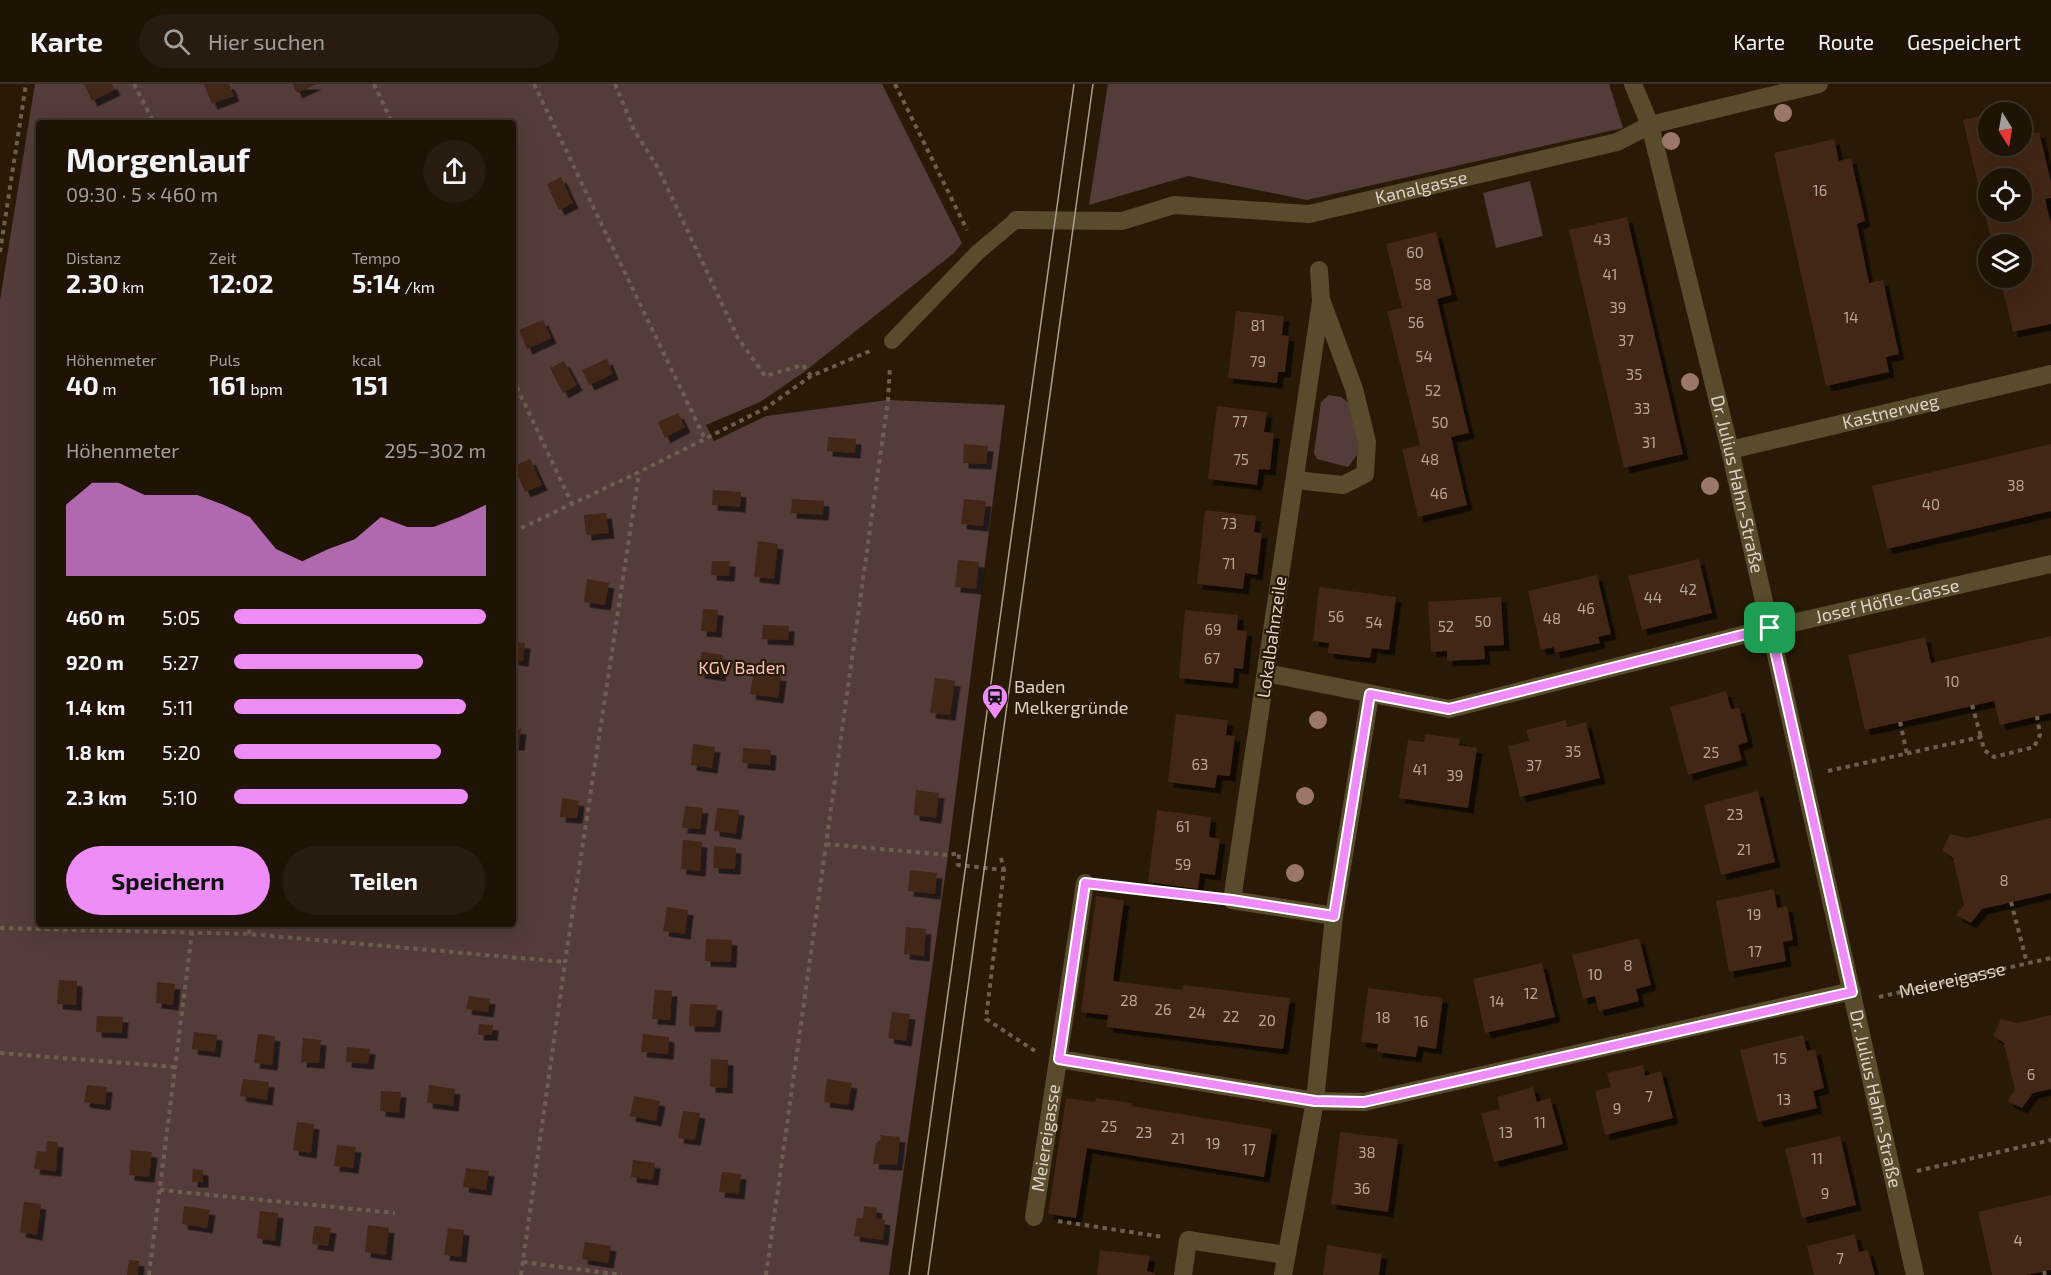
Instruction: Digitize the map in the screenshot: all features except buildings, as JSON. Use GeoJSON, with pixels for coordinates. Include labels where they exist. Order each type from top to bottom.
{"type":"FeatureCollection","features":[{"type":"Feature","properties":{"kind":"street","name":"Dr. Julius Hahn-Straße"},"geometry":{"type":"LineString","coordinates":[[1633,84],[1650,125],[1730,450],[1915,1275]]}},
{"type":"Feature","properties":{"kind":"street","name":"Kanalgasse"},"geometry":{"type":"LineString","coordinates":[[1016,220],[1122,221],[1174,205],[1309,214],[1617,142],[1650,125],[1819,84]]}},
{"type":"Feature","properties":{"kind":"street","name":"Lokalbahnzeile"},"geometry":{"type":"LineString","coordinates":[[1232,900],[1321,301],[1319,270]]}},
{"type":"Feature","properties":{"kind":"street"},"geometry":{"type":"LineString","coordinates":[[1295,480],[1343,485],[1365,474],[1367,442],[1354,389],[1321,301]]}},
{"type":"Feature","properties":{"kind":"street","name":"Kastnerweg"},"geometry":{"type":"LineString","coordinates":[[1730,450],[2051,374]]}},
{"type":"Feature","properties":{"kind":"street","name":"Josef Höfle-Gasse"},"geometry":{"type":"LineString","coordinates":[[1266,672],[1449,709],[1770,628],[2051,564]]}},
{"type":"Feature","properties":{"kind":"street"},"geometry":{"type":"LineString","coordinates":[[1283,1275],[1315,1101],[1334,916],[1370,694]]}},
{"type":"Feature","properties":{"kind":"street","name":"Meiereigasse"},"geometry":{"type":"LineString","coordinates":[[1034,1217],[1085,883]]}},
{"type":"Feature","properties":{"kind":"street"},"geometry":{"type":"LineString","coordinates":[[1232,900],[1334,916]]}},
{"type":"Feature","properties":{"kind":"street","name":"Meiereigasse"},"geometry":{"type":"LineString","coordinates":[[1059,1059],[1315,1101],[1364,1102],[1853,997]]}},
{"type":"Feature","properties":{"kind":"street"},"geometry":{"type":"LineString","coordinates":[[1183,1275],[1188,1240],[1286,1255]]}},
{"type":"Feature","properties":{"kind":"lane"},"geometry":{"type":"LineString","coordinates":[[892,341],[978,252],[1016,220]]}},
{"type":"Feature","properties":{"kind":"path"},"geometry":{"type":"LineString","coordinates":[[0,252],[26,84]]}},
{"type":"Feature","properties":{"kind":"path"},"geometry":{"type":"LineString","coordinates":[[134,84],[152,120]]}},
{"type":"Feature","properties":{"kind":"path"},"geometry":{"type":"LineString","coordinates":[[374,84],[391,120]]}},
{"type":"Feature","properties":{"kind":"path"},"geometry":{"type":"LineString","coordinates":[[534,84],[705,439]]}},
{"type":"Feature","properties":{"kind":"path"},"geometry":{"type":"LineString","coordinates":[[615,84],[634,130],[658,168],[738,338],[765,376],[803,365],[811,376]]}},
{"type":"Feature","properties":{"kind":"path"},"geometry":{"type":"LineString","coordinates":[[895,84],[978,252]]}},
{"type":"Feature","properties":{"kind":"path"},"geometry":{"type":"LineString","coordinates":[[516,531],[766,408],[811,376],[892,341],[888,400],[766,1275]]}},
{"type":"Feature","properties":{"kind":"path"},"geometry":{"type":"LineString","coordinates":[[516,385],[572,504]]}},
{"type":"Feature","properties":{"kind":"path"},"geometry":{"type":"LineString","coordinates":[[521,1275],[565,962],[639,472]]}},
{"type":"Feature","properties":{"kind":"path"},"geometry":{"type":"LineString","coordinates":[[1972,705],[1984,750],[1994,757],[2034,747],[2040,735],[2037,716]]}},
{"type":"Feature","properties":{"kind":"path"},"geometry":{"type":"LineString","coordinates":[[1900,722],[1907,754]]}},
{"type":"Feature","properties":{"kind":"path"},"geometry":{"type":"LineString","coordinates":[[1804,776],[1980,737]]}},
{"type":"Feature","properties":{"kind":"path"},"geometry":{"type":"LineString","coordinates":[[826,844],[948,855],[959,853],[958,865],[1004,870]]}},
{"type":"Feature","properties":{"kind":"path"},"geometry":{"type":"LineString","coordinates":[[1001,858],[1004,870],[986,1019],[1032,1049],[1059,1059]]}},
{"type":"Feature","properties":{"kind":"path"},"geometry":{"type":"LineString","coordinates":[[1085,883],[1232,900]]}},
{"type":"Feature","properties":{"kind":"path"},"geometry":{"type":"LineString","coordinates":[[2011,902],[2027,963]]}},
{"type":"Feature","properties":{"kind":"path"},"geometry":{"type":"LineString","coordinates":[[249,934],[250,927]]}},
{"type":"Feature","properties":{"kind":"path"},"geometry":{"type":"LineString","coordinates":[[0,928],[249,934],[565,962]]}},
{"type":"Feature","properties":{"kind":"path"},"geometry":{"type":"LineString","coordinates":[[150,1275],[192,932]]}},
{"type":"Feature","properties":{"kind":"path","name":"Meiereigasse"},"geometry":{"type":"LineString","coordinates":[[1853,997],[2051,958]]}},
{"type":"Feature","properties":{"kind":"path"},"geometry":{"type":"LineString","coordinates":[[0,1053],[175,1067]]}},
{"type":"Feature","properties":{"kind":"path"},"geometry":{"type":"LineString","coordinates":[[1893,1176],[2051,1140]]}},
{"type":"Feature","properties":{"kind":"path"},"geometry":{"type":"LineString","coordinates":[[160,1190],[395,1213]]}},
{"type":"Feature","properties":{"kind":"path"},"geometry":{"type":"LineString","coordinates":[[1034,1217],[1188,1240]]}},
{"type":"Feature","properties":{"kind":"path"},"geometry":{"type":"LineString","coordinates":[[523,1262],[622,1275]]}},
{"type":"Feature","properties":{"kind":"green space","name":"KGV Baden"},"geometry":{"type":"Polygon","coordinates":[[[35,84],[882,84],[962,243],[954,253],[804,372],[760,402],[706,425],[714,441],[766,416],[888,400],[1005,405],[948,855],[889,1275],[0,1275],[0,300],[35,84]]]}},
{"type":"Feature","properties":{"kind":"green space"},"geometry":{"type":"Polygon","coordinates":[[[1108,84],[1609,84],[1623,128],[1307,200],[1188,176],[1089,205],[1108,84]]]}},
{"type":"Feature","properties":{"kind":"green space"},"geometry":{"type":"Polygon","coordinates":[[[1530,181],[1543,236],[1496,248],[1483,193],[1530,181]]]}},
{"type":"Feature","properties":{"kind":"green space"},"geometry":{"type":"Polygon","coordinates":[[[1329,395],[1341,397],[1350,404],[1359,441],[1357,455],[1348,467],[1317,459],[1314,453],[1321,402],[1329,395]]]}},
{"type":"Feature","properties":{"kind":"tram line"},"geometry":{"type":"LineString","coordinates":[[909,1275],[1074,84]]}},
{"type":"Feature","properties":{"kind":"tram line"},"geometry":{"type":"LineString","coordinates":[[928,1275],[1093,84]]}},
{"type":"Feature","properties":{"kind":"place","name":"Baden Melkergründe"},"geometry":{"type":"Point","coordinates":[995,720]}},
{"type":"Feature","properties":{"kind":"route"},"geometry":{"type":"LineString","coordinates":[[1770,628],[1852,992],[1364,1102],[1315,1101],[1059,1059],[1085,883],[1232,900],[1334,916],[1370,694],[1449,709],[1770,628]]}}]}
